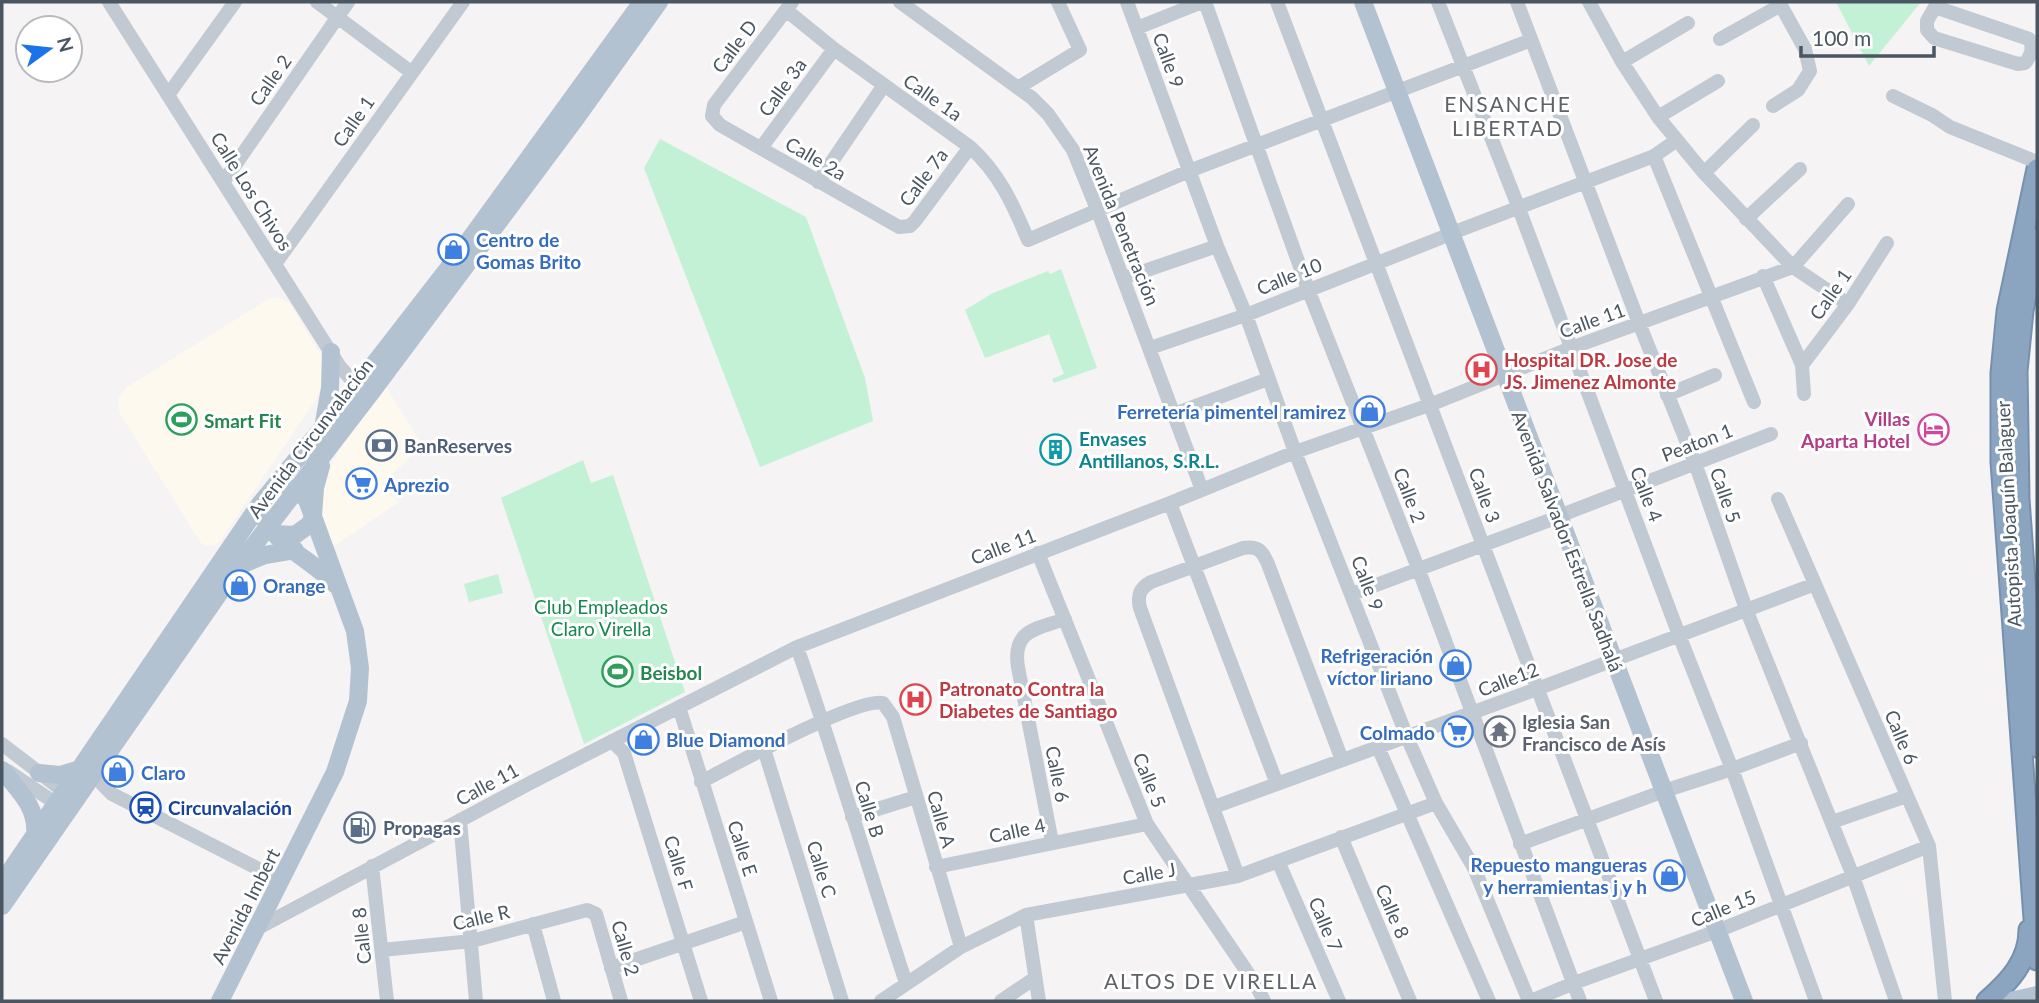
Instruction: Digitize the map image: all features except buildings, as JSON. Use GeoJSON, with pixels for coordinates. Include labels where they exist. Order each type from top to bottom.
{"type":"FeatureCollection","features":[{"type":"Feature","properties":{"kind":"highway","name":"Autopista Joaquín Balaguer"},"geometry":{"type":"LineString","coordinates":[[2031,862],[2001,462],[2001,373],[2007,311],[2037,169]]}},
{"type":"Feature","properties":{"kind":"highway","name":"Autopista Joaquín Balaguer"},"geometry":{"type":"LineString","coordinates":[[2037,238],[2022,311],[2017,371],[2019,499],[2034,648],[2037,747]]}},
{"type":"Feature","properties":{"kind":"highway"},"geometry":{"type":"LineString","coordinates":[[2031,862],[2037,960]]}},
{"type":"Feature","properties":{"kind":"highway"},"geometry":{"type":"LineString","coordinates":[[1987,1001],[2014,976],[2029,939],[2031,862]]}},
{"type":"Feature","properties":{"kind":"main road","name":"Avenida Circunvalación"},"geometry":{"type":"LineString","coordinates":[[2,883],[35,835],[101,762],[238,566],[272,531],[325,454],[362,392],[642,2]]}},
{"type":"Feature","properties":{"kind":"main road","name":"Avenida Circunvalación"},"geometry":{"type":"LineString","coordinates":[[2,906],[68,801],[80,769],[265,498],[322,430],[362,392],[576,118],[659,2]]}},
{"type":"Feature","properties":{"kind":"main road","name":"Avenida Salvador Estrella Sadhalá"},"geometry":{"type":"LineString","coordinates":[[1353,2],[1392,92],[1713,933],[1744,1001]]}},
{"type":"Feature","properties":{"kind":"main road","name":"Avenida Salvador Estrella Sadhalá"},"geometry":{"type":"LineString","coordinates":[[1363,2],[1392,92]]}},
{"type":"Feature","properties":{"kind":"main road"},"geometry":{"type":"LineString","coordinates":[[322,430],[330,388],[331,352]]}},
{"type":"Feature","properties":{"kind":"main road"},"geometry":{"type":"LineString","coordinates":[[298,491],[284,488],[265,498],[263,517],[272,531],[295,535],[306,528],[313,516],[315,488],[325,454]]}},
{"type":"Feature","properties":{"kind":"main road","name":"Avenida Imbert"},"geometry":{"type":"LineString","coordinates":[[220,1001],[335,772],[358,701],[359,651],[355,631],[307,500],[298,491]]}},
{"type":"Feature","properties":{"kind":"main road","name":"Avenida Imbert"},"geometry":{"type":"LineString","coordinates":[[272,531],[320,569],[340,590]]}},
{"type":"Feature","properties":{"kind":"main road"},"geometry":{"type":"LineString","coordinates":[[238,566],[265,555],[295,550]]}},
{"type":"Feature","properties":{"kind":"main road"},"geometry":{"type":"LineString","coordinates":[[2,768],[30,805],[36,820],[35,835]]}},
{"type":"Feature","properties":{"kind":"main road"},"geometry":{"type":"LineString","coordinates":[[39,773],[60,775],[80,769]]}},
{"type":"Feature","properties":{"kind":"main road","name":"Avenida Salvador Estrella Sadhalá"},"geometry":{"type":"LineString","coordinates":[[1713,933],[1733,1001]]}},
{"type":"Feature","properties":{"kind":"main road"},"geometry":{"type":"LineString","coordinates":[[2010,1001],[2037,995]]}},
{"type":"Feature","properties":{"kind":"street"},"geometry":{"type":"LineString","coordinates":[[168,96],[235,2]]}},
{"type":"Feature","properties":{"kind":"street"},"geometry":{"type":"LineString","coordinates":[[317,2],[411,72]]}},
{"type":"Feature","properties":{"kind":"street","name":"Calle 2"},"geometry":{"type":"LineString","coordinates":[[224,181],[348,2]]}},
{"type":"Feature","properties":{"kind":"street","name":"Calle 1"},"geometry":{"type":"LineString","coordinates":[[275,264],[463,2]]}},
{"type":"Feature","properties":{"kind":"street","name":"Avenida Penetración"},"geometry":{"type":"LineString","coordinates":[[900,2],[1019,87],[1048,114],[1073,149],[1202,490]]}},
{"type":"Feature","properties":{"kind":"street"},"geometry":{"type":"LineString","coordinates":[[1019,87],[1080,50],[1058,2]]}},
{"type":"Feature","properties":{"kind":"street","name":"Calle 9"},"geometry":{"type":"LineString","coordinates":[[1127,2],[1295,452],[1406,737],[1436,803],[1474,868],[1530,1001]]}},
{"type":"Feature","properties":{"kind":"street"},"geometry":{"type":"LineString","coordinates":[[1136,28],[1204,2]]}},
{"type":"Feature","properties":{"kind":"street","name":"Calle 2"},"geometry":{"type":"LineString","coordinates":[[1204,2],[1308,289],[1418,568],[1580,1001]]}},
{"type":"Feature","properties":{"kind":"street","name":"Calle 3"},"geometry":{"type":"LineString","coordinates":[[1277,2],[1432,404],[1482,545],[1656,1001]]}},
{"type":"Feature","properties":{"kind":"street","name":"Calle 4"},"geometry":{"type":"LineString","coordinates":[[1438,2],[1732,769],[1815,1001]]}},
{"type":"Feature","properties":{"kind":"street","name":"Calle 5"},"geometry":{"type":"LineString","coordinates":[[1517,2],[1695,463],[1746,609],[1853,876],[1896,1001]]}},
{"type":"Feature","properties":{"kind":"street"},"geometry":{"type":"LineString","coordinates":[[1591,2],[1622,62],[1658,117],[1704,173],[1793,267],[1848,304]]}},
{"type":"Feature","properties":{"kind":"street"},"geometry":{"type":"LineString","coordinates":[[1720,39],[1780,3],[1805,49],[1810,71],[1798,90],[1773,106]]}},
{"type":"Feature","properties":{"kind":"street","name":"Calle Los Chivos"},"geometry":{"type":"LineString","coordinates":[[115,5],[168,96],[340,367],[362,392]]}},
{"type":"Feature","properties":{"kind":"street","name":"Calle 1a"},"geometry":{"type":"LineString","coordinates":[[789,6],[834,49],[970,147],[988,163],[1001,182],[1028,240],[1097,209]]}},
{"type":"Feature","properties":{"kind":"street","name":"Calle D"},"geometry":{"type":"LineString","coordinates":[[712,116],[714,105],[789,6]]}},
{"type":"Feature","properties":{"kind":"street"},"geometry":{"type":"LineString","coordinates":[[1939,7],[2029,39],[2034,55],[2025,63],[2018,64],[1934,38],[1927,30],[1927,20],[1932,10],[1939,7]]}},
{"type":"Feature","properties":{"kind":"street"},"geometry":{"type":"LineString","coordinates":[[1622,62],[1688,23]]}},
{"type":"Feature","properties":{"kind":"street"},"geometry":{"type":"LineString","coordinates":[[1097,209],[1531,40]]}},
{"type":"Feature","properties":{"kind":"street","name":"Calle 3a"},"geometry":{"type":"LineString","coordinates":[[761,148],[834,49]]}},
{"type":"Feature","properties":{"kind":"street"},"geometry":{"type":"LineString","coordinates":[[1658,117],[1718,81]]}},
{"type":"Feature","properties":{"kind":"street"},"geometry":{"type":"LineString","coordinates":[[818,182],[884,85]]}},
{"type":"Feature","properties":{"kind":"street"},"geometry":{"type":"LineString","coordinates":[[1893,96],[1950,127],[2037,162]]}},
{"type":"Feature","properties":{"kind":"street","name":"Calle 2a"},"geometry":{"type":"LineString","coordinates":[[712,116],[720,125],[818,182],[899,228],[905,228]]}},
{"type":"Feature","properties":{"kind":"street"},"geometry":{"type":"LineString","coordinates":[[1704,173],[1753,125]]}},
{"type":"Feature","properties":{"kind":"street","name":"Calle 10"},"geometry":{"type":"LineString","coordinates":[[1150,348],[1246,315],[1518,206],[1654,156],[1677,140]]}},
{"type":"Feature","properties":{"kind":"street","name":"Calle 7a"},"geometry":{"type":"LineString","coordinates":[[905,228],[915,221],[970,147]]}},
{"type":"Feature","properties":{"kind":"street"},"geometry":{"type":"LineString","coordinates":[[1654,156],[1754,402]]}},
{"type":"Feature","properties":{"kind":"street"},"geometry":{"type":"LineString","coordinates":[[1746,219],[1800,169]]}},
{"type":"Feature","properties":{"kind":"street"},"geometry":{"type":"LineString","coordinates":[[1793,267],[1848,204]]}},
{"type":"Feature","properties":{"kind":"street","name":"Calle 1"},"geometry":{"type":"LineString","coordinates":[[1802,365],[1848,304],[1887,243]]}},
{"type":"Feature","properties":{"kind":"street"},"geometry":{"type":"LineString","coordinates":[[1124,278],[1217,246]]}},
{"type":"Feature","properties":{"kind":"street","name":"Calle 11"},"geometry":{"type":"LineString","coordinates":[[258,928],[460,820],[797,647],[1295,452],[1432,404],[1571,348],[1793,267]]}},
{"type":"Feature","properties":{"kind":"street"},"geometry":{"type":"LineString","coordinates":[[1763,276],[1802,365],[1804,394]]}},
{"type":"Feature","properties":{"kind":"street"},"geometry":{"type":"LineString","coordinates":[[1667,395],[1715,376]]}},
{"type":"Feature","properties":{"kind":"street"},"geometry":{"type":"LineString","coordinates":[[1174,414],[1268,379]]}},
{"type":"Feature","properties":{"kind":"street","name":"Peaton 1"},"geometry":{"type":"LineString","coordinates":[[1352,594],[1770,434]]}},
{"type":"Feature","properties":{"kind":"street","name":"Calle 6"},"geometry":{"type":"LineString","coordinates":[[1778,499],[1929,846],[1945,1001]]}},
{"type":"Feature","properties":{"kind":"street"},"geometry":{"type":"LineString","coordinates":[[1170,503],[1277,784]]}},
{"type":"Feature","properties":{"kind":"street"},"geometry":{"type":"LineString","coordinates":[[1238,876],[1140,608],[1139,594],[1145,585],[1243,548],[1259,549],[1265,556],[1342,760]]}},
{"type":"Feature","properties":{"kind":"street","name":"Calle 5"},"geometry":{"type":"LineString","coordinates":[[1038,553],[1147,824],[1256,985],[1264,1001]]}},
{"type":"Feature","properties":{"kind":"street","name":"Calle12"},"geometry":{"type":"LineString","coordinates":[[1214,807],[1815,584]]}},
{"type":"Feature","properties":{"kind":"street","name":"Calle 6"},"geometry":{"type":"LineString","coordinates":[[1052,842],[1016,649],[1020,639],[1027,633],[1065,619]]}},
{"type":"Feature","properties":{"kind":"street","name":"Calle B"},"geometry":{"type":"LineString","coordinates":[[797,647],[823,721],[905,983]]}},
{"type":"Feature","properties":{"kind":"street","name":"Calle A"},"geometry":{"type":"LineString","coordinates":[[823,721],[869,702],[883,703],[893,717],[961,947]]}},
{"type":"Feature","properties":{"kind":"street","name":"Calle E"},"geometry":{"type":"LineString","coordinates":[[679,707],[771,1001]]}},
{"type":"Feature","properties":{"kind":"street"},"geometry":{"type":"LineString","coordinates":[[701,782],[823,721]]}},
{"type":"Feature","properties":{"kind":"street","name":"Calle F"},"geometry":{"type":"LineString","coordinates":[[612,741],[624,754],[701,1001]]}},
{"type":"Feature","properties":{"kind":"street"},"geometry":{"type":"LineString","coordinates":[[1520,844],[1801,743]]}},
{"type":"Feature","properties":{"kind":"street"},"geometry":{"type":"LineString","coordinates":[[2,744],[39,773],[68,801]]}},
{"type":"Feature","properties":{"kind":"street"},"geometry":{"type":"LineString","coordinates":[[1378,747],[1489,1001]]}},
{"type":"Feature","properties":{"kind":"street","name":"Calle C"},"geometry":{"type":"LineString","coordinates":[[764,749],[842,1001]]}},
{"type":"Feature","properties":{"kind":"street"},"geometry":{"type":"LineString","coordinates":[[101,762],[102,784],[111,794],[280,880]]}},
{"type":"Feature","properties":{"kind":"street"},"geometry":{"type":"LineString","coordinates":[[2,768],[68,801],[94,793],[111,794]]}},
{"type":"Feature","properties":{"kind":"street"},"geometry":{"type":"LineString","coordinates":[[1832,822],[1907,796]]}},
{"type":"Feature","properties":{"kind":"street"},"geometry":{"type":"LineString","coordinates":[[852,817],[916,797]]}},
{"type":"Feature","properties":{"kind":"street","name":"Calle J"},"geometry":{"type":"LineString","coordinates":[[881,1001],[961,947],[1026,915],[1238,876],[1436,803]]}},
{"type":"Feature","properties":{"kind":"street"},"geometry":{"type":"LineString","coordinates":[[460,820],[476,1001]]}},
{"type":"Feature","properties":{"kind":"street","name":"Calle 4"},"geometry":{"type":"LineString","coordinates":[[936,867],[1147,824]]}},
{"type":"Feature","properties":{"kind":"street","name":"Calle 8"},"geometry":{"type":"LineString","coordinates":[[1341,837],[1410,1001]]}},
{"type":"Feature","properties":{"kind":"street","name":"Calle 15"},"geometry":{"type":"LineString","coordinates":[[1530,1001],[1713,933],[1929,846]]}},
{"type":"Feature","properties":{"kind":"street","name":"Calle 7"},"geometry":{"type":"LineString","coordinates":[[1278,861],[1339,1001]]}},
{"type":"Feature","properties":{"kind":"street","name":"Calle 8"},"geometry":{"type":"LineString","coordinates":[[372,866],[387,1001]]}},
{"type":"Feature","properties":{"kind":"street","name":"Calle 2"},"geometry":{"type":"LineString","coordinates":[[587,910],[596,914],[621,1001]]}},
{"type":"Feature","properties":{"kind":"street","name":"Calle R"},"geometry":{"type":"LineString","coordinates":[[382,950],[472,941],[587,910]]}},
{"type":"Feature","properties":{"kind":"street"},"geometry":{"type":"LineString","coordinates":[[1026,915],[1039,1001]]}},
{"type":"Feature","properties":{"kind":"street"},"geometry":{"type":"LineString","coordinates":[[611,968],[747,922]]}},
{"type":"Feature","properties":{"kind":"street"},"geometry":{"type":"LineString","coordinates":[[533,924],[554,1001]]}},
{"type":"Feature","properties":{"kind":"street"},"geometry":{"type":"LineString","coordinates":[[1001,1001],[1035,978]]}},
{"type":"Feature","properties":{"kind":"shaded area"},"geometry":{"type":"Polygon","coordinates":[[[278,297],[289,303],[321,355],[322,386],[316,399],[220,541],[216,545],[206,546],[201,543],[119,412],[118,397],[127,387],[270,298],[278,297]]]}},
{"type":"Feature","properties":{"kind":"shaded area"},"geometry":{"type":"Polygon","coordinates":[[[385,386],[423,446],[382,483],[399,502],[331,548],[322,521],[321,488],[340,448],[385,386]]]}},
{"type":"Feature","properties":{"kind":"green space"},"geometry":{"type":"Polygon","coordinates":[[[1836,2],[1921,2],[1869,66],[1836,2]]]}},
{"type":"Feature","properties":{"kind":"green space"},"geometry":{"type":"Polygon","coordinates":[[[660,139],[806,217],[865,378],[873,421],[760,467],[644,168],[660,139]]]}},
{"type":"Feature","properties":{"kind":"green space"},"geometry":{"type":"Polygon","coordinates":[[[1061,269],[1097,368],[1054,383],[1052,379],[1064,374],[1049,334],[985,358],[965,310],[993,293],[1048,271],[1050,274],[1061,269]]]}},
{"type":"Feature","properties":{"kind":"green space","name":"Club Empleados Claro Virella"},"geometry":{"type":"Polygon","coordinates":[[[583,460],[591,483],[613,475],[685,692],[584,744],[501,498],[583,460]]]}},
{"type":"Feature","properties":{"kind":"green space"},"geometry":{"type":"Polygon","coordinates":[[[498,574],[503,593],[469,602],[464,584],[498,574]]]}},
{"type":"Feature","properties":{"kind":"place","name":"Centro de Gomas Brito"},"geometry":{"type":"Point","coordinates":[453,250]}},
{"type":"Feature","properties":{"kind":"place","name":"Hospital DR. Jose de JS. Jimenez Almonte"},"geometry":{"type":"Point","coordinates":[1481,370]}},
{"type":"Feature","properties":{"kind":"place","name":"Ferretería pimentel ramirez"},"geometry":{"type":"Point","coordinates":[1369,411]}},
{"type":"Feature","properties":{"kind":"place","name":"Smart Fit"},"geometry":{"type":"Point","coordinates":[181,420]}},
{"type":"Feature","properties":{"kind":"place","name":"Villas Aparta Hotel"},"geometry":{"type":"Point","coordinates":[1933,429]}},
{"type":"Feature","properties":{"kind":"place","name":"BanReserves"},"geometry":{"type":"Point","coordinates":[381,445]}},
{"type":"Feature","properties":{"kind":"place","name":"Envases Antillanos, S.R.L."},"geometry":{"type":"Point","coordinates":[1056,449]}},
{"type":"Feature","properties":{"kind":"place","name":"Aprezio"},"geometry":{"type":"Point","coordinates":[361,484]}},
{"type":"Feature","properties":{"kind":"place","name":"Orange"},"geometry":{"type":"Point","coordinates":[240,585]}},
{"type":"Feature","properties":{"kind":"place","name":"Refrigeración víctor liriano"},"geometry":{"type":"Point","coordinates":[1456,666]}},
{"type":"Feature","properties":{"kind":"place","name":"Beisbol"},"geometry":{"type":"Point","coordinates":[617,672]}},
{"type":"Feature","properties":{"kind":"place","name":"Patronato Contra la Diabetes de Santiago"},"geometry":{"type":"Point","coordinates":[916,699]}},
{"type":"Feature","properties":{"kind":"place","name":"Colmado"},"geometry":{"type":"Point","coordinates":[1458,732]}},
{"type":"Feature","properties":{"kind":"place","name":"Iglesia San Francisco de Asís"},"geometry":{"type":"Point","coordinates":[1499,732]}},
{"type":"Feature","properties":{"kind":"place","name":"Blue Diamond"},"geometry":{"type":"Point","coordinates":[643,739]}},
{"type":"Feature","properties":{"kind":"place","name":"Claro"},"geometry":{"type":"Point","coordinates":[118,772]}},
{"type":"Feature","properties":{"kind":"place","name":"Circunvalación"},"geometry":{"type":"Point","coordinates":[145,807]}},
{"type":"Feature","properties":{"kind":"place","name":"Propagas"},"geometry":{"type":"Point","coordinates":[360,827]}},
{"type":"Feature","properties":{"kind":"place","name":"Repuesto mangueras y herramientas j y h"},"geometry":{"type":"Point","coordinates":[1670,875]}},
{"type":"Feature","properties":{"kind":"district","name":"ENSANCHE LIBERTAD"},"geometry":{"type":"Point","coordinates":[1508,115]}},
{"type":"Feature","properties":{"kind":"district","name":"ALTOS DE VIRELLA"},"geometry":{"type":"Point","coordinates":[1211,980]}}]}
